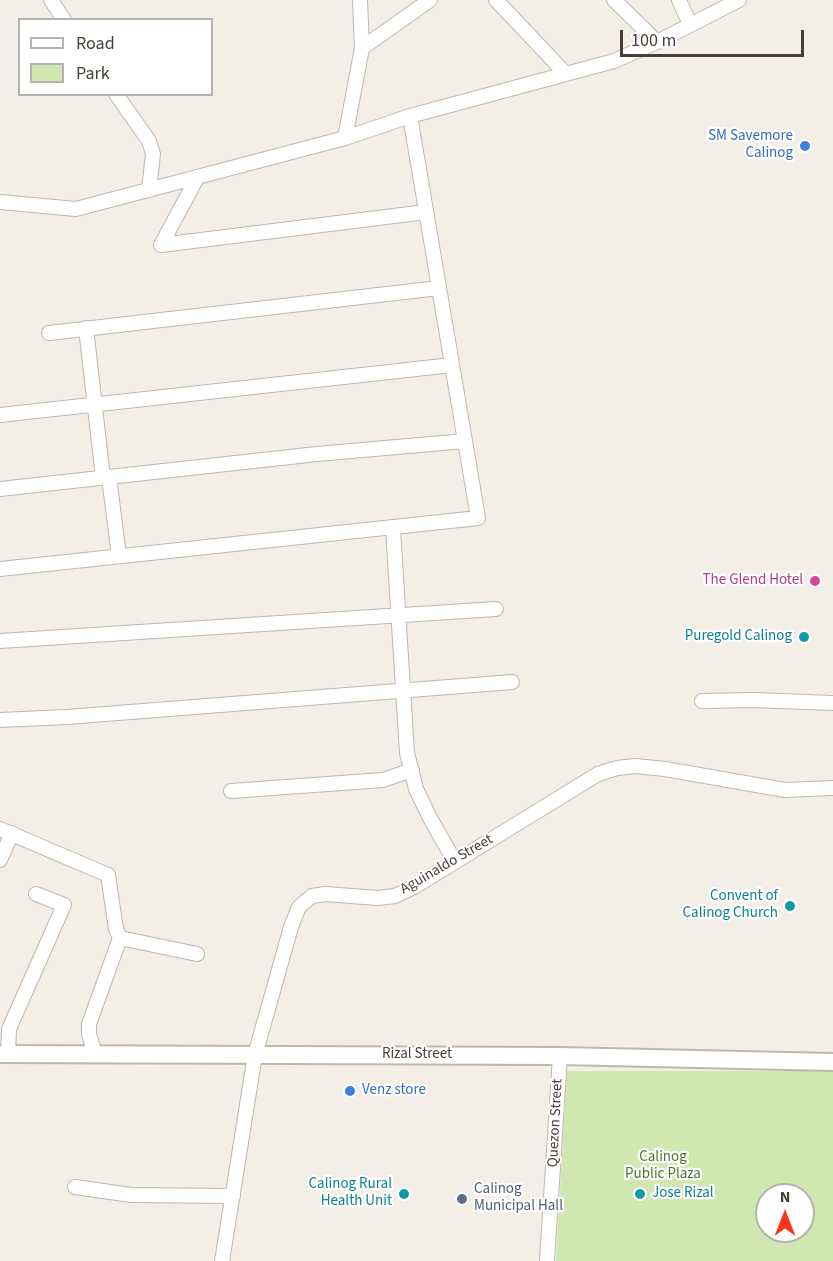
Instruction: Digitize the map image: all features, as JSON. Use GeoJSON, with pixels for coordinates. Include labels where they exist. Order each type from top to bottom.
{"type":"FeatureCollection","features":[{"type":"Feature","properties":{"kind":"street"},"geometry":{"type":"LineString","coordinates":[[51,0],[63,18]]}},
{"type":"Feature","properties":{"kind":"street"},"geometry":{"type":"LineString","coordinates":[[345,138],[362,48],[360,0]]}},
{"type":"Feature","properties":{"kind":"street"},"geometry":{"type":"LineString","coordinates":[[362,48],[430,0]]}},
{"type":"Feature","properties":{"kind":"street"},"geometry":{"type":"LineString","coordinates":[[496,0],[566,74]]}},
{"type":"Feature","properties":{"kind":"street"},"geometry":{"type":"LineString","coordinates":[[614,0],[657,42]]}},
{"type":"Feature","properties":{"kind":"street"},"geometry":{"type":"LineString","coordinates":[[679,0],[690,24]]}},
{"type":"Feature","properties":{"kind":"street"},"geometry":{"type":"LineString","coordinates":[[0,202],[76,209],[345,138],[410,116],[614,61],[739,0]]}},
{"type":"Feature","properties":{"kind":"street"},"geometry":{"type":"LineString","coordinates":[[117,96],[149,141],[153,154],[149,190]]}},
{"type":"Feature","properties":{"kind":"street"},"geometry":{"type":"LineString","coordinates":[[0,568],[393,529],[478,518],[410,116]]}},
{"type":"Feature","properties":{"kind":"street"},"geometry":{"type":"LineString","coordinates":[[197,178],[161,245],[426,212]]}},
{"type":"Feature","properties":{"kind":"street"},"geometry":{"type":"LineString","coordinates":[[49,333],[439,288]]}},
{"type":"Feature","properties":{"kind":"street"},"geometry":{"type":"LineString","coordinates":[[86,328],[94,404],[119,556]]}},
{"type":"Feature","properties":{"kind":"street"},"geometry":{"type":"LineString","coordinates":[[0,415],[452,365]]}},
{"type":"Feature","properties":{"kind":"street"},"geometry":{"type":"LineString","coordinates":[[0,489],[317,454],[465,441]]}},
{"type":"Feature","properties":{"kind":"street"},"geometry":{"type":"LineString","coordinates":[[393,529],[407,753],[416,789],[429,818],[455,862]]}},
{"type":"Feature","properties":{"kind":"street"},"geometry":{"type":"LineString","coordinates":[[0,641],[496,609]]}},
{"type":"Feature","properties":{"kind":"street"},"geometry":{"type":"LineString","coordinates":[[0,720],[67,717],[512,682]]}},
{"type":"Feature","properties":{"kind":"street"},"geometry":{"type":"LineString","coordinates":[[702,701],[833,703]]}},
{"type":"Feature","properties":{"kind":"street","name":"Aguinaldo Street"},"geometry":{"type":"LineString","coordinates":[[222,1261],[255,1055],[291,927],[299,908],[312,896],[325,894],[378,898],[395,896],[414,887],[598,774],[617,768],[665,768],[785,790],[833,788]]}},
{"type":"Feature","properties":{"kind":"street"},"geometry":{"type":"LineString","coordinates":[[231,791],[383,780],[412,770]]}},
{"type":"Feature","properties":{"kind":"street"},"geometry":{"type":"LineString","coordinates":[[0,860],[6,831],[108,875],[116,929],[120,938],[89,1024],[89,1035],[95,1055]]}},
{"type":"Feature","properties":{"kind":"street"},"geometry":{"type":"LineString","coordinates":[[4,1054],[9,1029],[64,904],[36,894]]}},
{"type":"Feature","properties":{"kind":"street"},"geometry":{"type":"LineString","coordinates":[[120,938],[196,954]]}},
{"type":"Feature","properties":{"kind":"street","name":"Rizal Street"},"geometry":{"type":"LineString","coordinates":[[4,1054],[560,1056],[833,1062]]}},
{"type":"Feature","properties":{"kind":"street","name":"Quezon Street"},"geometry":{"type":"LineString","coordinates":[[547,1261],[560,1056]]}},
{"type":"Feature","properties":{"kind":"street"},"geometry":{"type":"LineString","coordinates":[[75,1187],[131,1196],[233,1196]]}},
{"type":"Feature","properties":{"kind":"green space","name":"Calinog Public Plaza"},"geometry":{"type":"Polygon","coordinates":[[[567,1071],[833,1071],[833,1261],[556,1261],[567,1071]]]}},
{"type":"Feature","properties":{"kind":"place","name":"SM Savemore Calinog"},"geometry":{"type":"Point","coordinates":[805,146]}},
{"type":"Feature","properties":{"kind":"place","name":"The Glend Hotel"},"geometry":{"type":"Point","coordinates":[815,581]}},
{"type":"Feature","properties":{"kind":"place","name":"Puregold Calinog"},"geometry":{"type":"Point","coordinates":[804,637]}},
{"type":"Feature","properties":{"kind":"place","name":"Convent of Calinog Church"},"geometry":{"type":"Point","coordinates":[790,906]}},
{"type":"Feature","properties":{"kind":"place","name":"Venz store"},"geometry":{"type":"Point","coordinates":[350,1091]}},
{"type":"Feature","properties":{"kind":"place","name":"Calinog Rural Health Unit"},"geometry":{"type":"Point","coordinates":[404,1194]}},
{"type":"Feature","properties":{"kind":"place","name":"Jose Rizal"},"geometry":{"type":"Point","coordinates":[640,1194]}},
{"type":"Feature","properties":{"kind":"place","name":"Calinog Municipal Hall"},"geometry":{"type":"Point","coordinates":[462,1199]}}]}
